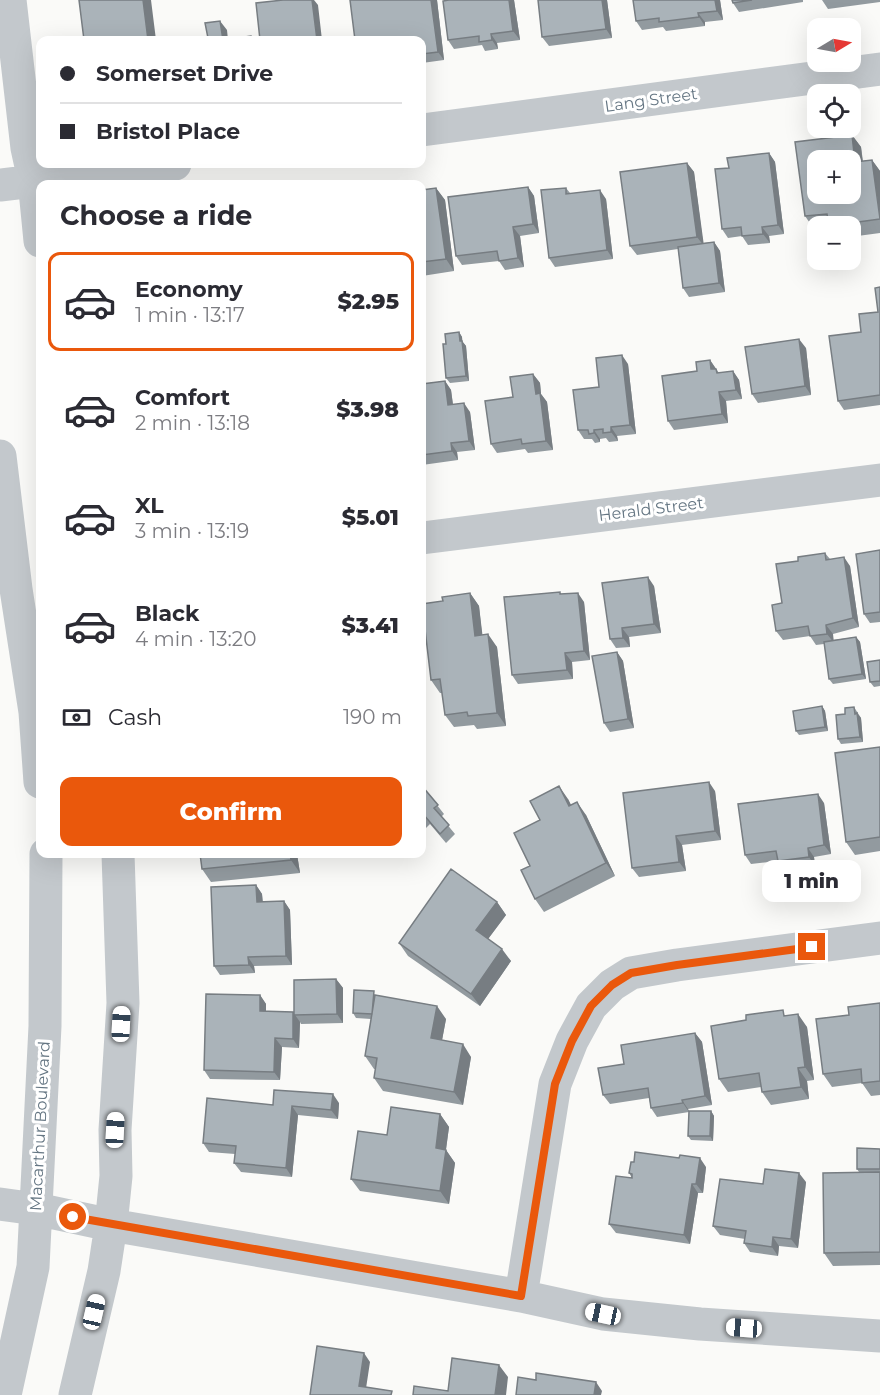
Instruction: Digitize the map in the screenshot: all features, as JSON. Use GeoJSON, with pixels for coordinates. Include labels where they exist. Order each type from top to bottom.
{"type":"FeatureCollection","features":[{"type":"Feature","properties":{"kind":"street"},"geometry":{"type":"LineString","coordinates":[[10,0],[27,148],[36,200]]}},
{"type":"Feature","properties":{"kind":"street","name":"Lang Street"},"geometry":{"type":"LineString","coordinates":[[426,129],[880,69]]}},
{"type":"Feature","properties":{"kind":"street"},"geometry":{"type":"LineString","coordinates":[[0,185],[140,168]]}},
{"type":"Feature","properties":{"kind":"street"},"geometry":{"type":"LineString","coordinates":[[0,456],[36,726]]}},
{"type":"Feature","properties":{"kind":"street","name":"Herald Street"},"geometry":{"type":"LineString","coordinates":[[426,537],[880,480]]}},
{"type":"Feature","properties":{"kind":"street","name":"Macarthur Boulevard"},"geometry":{"type":"LineString","coordinates":[[5,1395],[33,1267],[45,1026],[46,858]]}},
{"type":"Feature","properties":{"kind":"street"},"geometry":{"type":"LineString","coordinates":[[75,1395],[104,1271],[116,1176],[115,1130],[123,1003],[118,858]]}},
{"type":"Feature","properties":{"kind":"street"},"geometry":{"type":"LineString","coordinates":[[521,1296],[555,1084],[572,1041],[591,1006],[612,985],[631,973],[880,938]]}},
{"type":"Feature","properties":{"kind":"street"},"geometry":{"type":"LineString","coordinates":[[0,1204],[521,1296],[603,1314],[700,1324],[880,1336]]}},
{"type":"Feature","properties":{"kind":"building"},"geometry":{"type":"Polygon","coordinates":[[[79,0],[143,0],[148,36],[84,36],[79,0]]]}},
{"type":"Feature","properties":{"kind":"building"},"geometry":{"type":"Polygon","coordinates":[[[312,0],[316,36],[260,36],[256,3],[312,0]]]}},
{"type":"Feature","properties":{"kind":"building"},"geometry":{"type":"Polygon","coordinates":[[[350,0],[431,0],[438,52],[426,54],[426,36],[354,36],[350,0]]]}},
{"type":"Feature","properties":{"kind":"building"},"geometry":{"type":"Polygon","coordinates":[[[509,0],[513,31],[491,34],[492,40],[479,42],[479,36],[448,40],[443,1],[509,0]]]}},
{"type":"Feature","properties":{"kind":"building"},"geometry":{"type":"Polygon","coordinates":[[[538,0],[602,0],[606,29],[542,37],[538,0]]]}},
{"type":"Feature","properties":{"kind":"building"},"geometry":{"type":"Polygon","coordinates":[[[633,0],[715,0],[717,11],[698,13],[699,17],[659,22],[659,18],[636,21],[633,0]]]}},
{"type":"Feature","properties":{"kind":"building"},"geometry":{"type":"Polygon","coordinates":[[[732,0],[752,0],[733,3],[732,0]]]}},
{"type":"Feature","properties":{"kind":"building"},"geometry":{"type":"Polygon","coordinates":[[[220,21],[222,36],[208,36],[205,23],[220,21]]]}},
{"type":"Feature","properties":{"kind":"building"},"geometry":{"type":"Polygon","coordinates":[[[852,138],[854,150],[807,150],[807,204],[861,204],[861,161],[872,160],[880,219],[861,222],[861,216],[827,216],[827,214],[805,216],[795,142],[852,138]]]}},
{"type":"Feature","properties":{"kind":"building"},"geometry":{"type":"Polygon","coordinates":[[[769,153],[778,225],[762,227],[763,234],[742,236],[741,227],[722,229],[715,169],[729,168],[727,158],[769,153]]]}},
{"type":"Feature","properties":{"kind":"building"},"geometry":{"type":"Polygon","coordinates":[[[687,163],[697,237],[630,246],[620,172],[687,163]]]}},
{"type":"Feature","properties":{"kind":"building"},"geometry":{"type":"Polygon","coordinates":[[[528,187],[533,224],[513,227],[518,258],[499,261],[497,251],[456,256],[448,197],[528,187]]]}},
{"type":"Feature","properties":{"kind":"building"},"geometry":{"type":"Polygon","coordinates":[[[436,188],[446,259],[426,262],[426,189],[436,188]]]}},
{"type":"Feature","properties":{"kind":"building"},"geometry":{"type":"Polygon","coordinates":[[[566,188],[566,194],[600,190],[607,250],[549,258],[541,190],[566,188]]]}},
{"type":"Feature","properties":{"kind":"building"},"geometry":{"type":"Polygon","coordinates":[[[714,242],[719,283],[683,288],[678,247],[714,242]]]}},
{"type":"Feature","properties":{"kind":"building"},"geometry":{"type":"Polygon","coordinates":[[[880,287],[880,395],[838,401],[829,336],[861,332],[859,314],[878,312],[875,288],[880,287]]]}},
{"type":"Feature","properties":{"kind":"building"},"geometry":{"type":"Polygon","coordinates":[[[459,332],[466,376],[446,378],[443,344],[446,344],[445,334],[459,332]]]}},
{"type":"Feature","properties":{"kind":"building"},"geometry":{"type":"Polygon","coordinates":[[[799,339],[805,386],[752,394],[745,347],[799,339]]]}},
{"type":"Feature","properties":{"kind":"building"},"geometry":{"type":"Polygon","coordinates":[[[622,355],[630,425],[611,427],[611,432],[603,433],[603,429],[594,430],[594,433],[589,434],[588,430],[578,430],[573,390],[599,387],[596,358],[622,355]]]}},
{"type":"Feature","properties":{"kind":"building"},"geometry":{"type":"Polygon","coordinates":[[[710,360],[711,369],[716,369],[717,373],[733,371],[736,390],[719,392],[722,414],[668,421],[662,376],[697,371],[696,362],[710,360]]]}},
{"type":"Feature","properties":{"kind":"building"},"geometry":{"type":"Polygon","coordinates":[[[533,374],[536,394],[540,393],[546,441],[522,444],[521,439],[491,444],[485,401],[513,397],[510,377],[533,374]]]}},
{"type":"Feature","properties":{"kind":"building"},"geometry":{"type":"Polygon","coordinates":[[[445,381],[448,405],[464,403],[469,441],[451,443],[452,451],[426,454],[426,383],[445,381]]]}},
{"type":"Feature","properties":{"kind":"building"},"geometry":{"type":"Polygon","coordinates":[[[880,550],[880,612],[864,614],[856,554],[880,550]]]}},
{"type":"Feature","properties":{"kind":"building"},"geometry":{"type":"Polygon","coordinates":[[[825,553],[826,560],[844,557],[853,618],[826,625],[827,634],[810,636],[808,626],[776,631],[772,605],[782,603],[776,564],[798,561],[798,557],[825,553]]]}},
{"type":"Feature","properties":{"kind":"building"},"geometry":{"type":"Polygon","coordinates":[[[648,577],[654,624],[622,628],[623,638],[610,639],[602,583],[648,577]]]}},
{"type":"Feature","properties":{"kind":"building"},"geometry":{"type":"Polygon","coordinates":[[[560,592],[560,594],[578,593],[584,651],[565,653],[567,670],[512,675],[504,597],[560,592]]]}},
{"type":"Feature","properties":{"kind":"building"},"geometry":{"type":"Polygon","coordinates":[[[470,593],[475,636],[488,634],[497,713],[468,716],[467,712],[445,715],[440,679],[431,680],[426,638],[426,603],[443,601],[442,597],[470,593]]]}},
{"type":"Feature","properties":{"kind":"building"},"geometry":{"type":"Polygon","coordinates":[[[856,637],[862,674],[829,679],[824,642],[856,637]]]}},
{"type":"Feature","properties":{"kind":"building"},"geometry":{"type":"Polygon","coordinates":[[[617,652],[628,719],[604,723],[592,656],[617,652]]]}},
{"type":"Feature","properties":{"kind":"building"},"geometry":{"type":"Polygon","coordinates":[[[880,660],[880,681],[870,682],[867,662],[880,660]]]}},
{"type":"Feature","properties":{"kind":"building"},"geometry":{"type":"Polygon","coordinates":[[[822,706],[825,727],[796,731],[793,711],[822,706]]]}},
{"type":"Feature","properties":{"kind":"building"},"geometry":{"type":"Polygon","coordinates":[[[854,707],[860,737],[838,739],[836,715],[845,714],[845,708],[854,707]]]}},
{"type":"Feature","properties":{"kind":"building"},"geometry":{"type":"Polygon","coordinates":[[[880,747],[880,837],[846,842],[835,753],[880,747]]]}},
{"type":"Feature","properties":{"kind":"building"},"geometry":{"type":"Polygon","coordinates":[[[709,782],[715,831],[676,836],[679,862],[632,868],[623,793],[709,782]]]}},
{"type":"Feature","properties":{"kind":"building"},"geometry":{"type":"Polygon","coordinates":[[[559,786],[569,806],[577,802],[606,863],[535,899],[521,870],[530,866],[514,833],[540,820],[530,801],[559,786]]]}},
{"type":"Feature","properties":{"kind":"building"},"geometry":{"type":"Polygon","coordinates":[[[426,791],[438,805],[434,808],[449,825],[440,834],[426,817],[426,791]]]}},
{"type":"Feature","properties":{"kind":"building"},"geometry":{"type":"Polygon","coordinates":[[[818,794],[824,845],[808,848],[809,857],[778,861],[776,851],[745,855],[738,804],[818,794]]]}},
{"type":"Feature","properties":{"kind":"building"},"geometry":{"type":"Polygon","coordinates":[[[201,858],[291,858],[291,860],[202,869],[201,858]]]}},
{"type":"Feature","properties":{"kind":"building"},"geometry":{"type":"Polygon","coordinates":[[[451,869],[497,902],[476,930],[502,949],[471,994],[399,943],[451,869]]]}},
{"type":"Feature","properties":{"kind":"building"},"geometry":{"type":"Polygon","coordinates":[[[256,885],[257,902],[284,901],[286,956],[248,957],[249,965],[214,966],[211,887],[256,885]]]}},
{"type":"Feature","properties":{"kind":"building"},"geometry":{"type":"Polygon","coordinates":[[[336,979],[337,1014],[294,1015],[294,980],[336,979]]]}},
{"type":"Feature","properties":{"kind":"building"},"geometry":{"type":"Polygon","coordinates":[[[354,990],[374,991],[372,1014],[353,1013],[354,990]]]}},
{"type":"Feature","properties":{"kind":"building"},"geometry":{"type":"Polygon","coordinates":[[[206,994],[260,995],[260,1011],[293,1012],[293,1039],[275,1038],[274,1072],[204,1070],[206,994]]]}},
{"type":"Feature","properties":{"kind":"building"},"geometry":{"type":"Polygon","coordinates":[[[375,995],[437,1006],[431,1038],[463,1044],[454,1092],[374,1078],[377,1058],[365,1056],[375,995]]]}},
{"type":"Feature","properties":{"kind":"building"},"geometry":{"type":"Polygon","coordinates":[[[880,1003],[880,1081],[862,1083],[861,1069],[823,1074],[816,1019],[849,1015],[848,1007],[880,1003]]]}},
{"type":"Feature","properties":{"kind":"building"},"geometry":{"type":"Polygon","coordinates":[[[783,1010],[784,1016],[798,1014],[805,1067],[798,1068],[801,1087],[762,1092],[759,1073],[719,1079],[711,1026],[746,1020],[746,1015],[783,1010]]]}},
{"type":"Feature","properties":{"kind":"building"},"geometry":{"type":"Polygon","coordinates":[[[695,1033],[705,1096],[682,1100],[683,1103],[651,1108],[648,1088],[603,1095],[598,1068],[624,1064],[621,1045],[695,1033]]]}},
{"type":"Feature","properties":{"kind":"building"},"geometry":{"type":"Polygon","coordinates":[[[274,1090],[333,1094],[331,1110],[292,1106],[286,1168],[234,1163],[236,1146],[203,1143],[207,1098],[273,1105],[274,1090]]]}},
{"type":"Feature","properties":{"kind":"building"},"geometry":{"type":"Polygon","coordinates":[[[391,1107],[440,1114],[436,1148],[446,1150],[440,1191],[351,1179],[358,1131],[387,1135],[391,1107]]]}},
{"type":"Feature","properties":{"kind":"building"},"geometry":{"type":"Polygon","coordinates":[[[689,1111],[711,1111],[710,1136],[688,1136],[689,1111]]]}},
{"type":"Feature","properties":{"kind":"building"},"geometry":{"type":"Polygon","coordinates":[[[857,1148],[880,1149],[880,1169],[857,1169],[857,1148]]]}},
{"type":"Feature","properties":{"kind":"building"},"geometry":{"type":"Polygon","coordinates":[[[635,1152],[679,1158],[680,1155],[700,1158],[696,1184],[692,1184],[684,1235],[609,1224],[616,1176],[632,1178],[632,1174],[629,1173],[635,1152]]]}},
{"type":"Feature","properties":{"kind":"building"},"geometry":{"type":"Polygon","coordinates":[[[765,1169],[799,1173],[791,1239],[773,1237],[772,1247],[744,1243],[746,1231],[713,1226],[720,1179],[763,1184],[765,1169]]]}},
{"type":"Feature","properties":{"kind":"building"},"geometry":{"type":"Polygon","coordinates":[[[880,1172],[880,1252],[824,1253],[823,1173],[880,1172]]]}},
{"type":"Feature","properties":{"kind":"building"},"geometry":{"type":"Polygon","coordinates":[[[317,1346],[364,1353],[359,1386],[392,1391],[391,1395],[310,1395],[317,1346]]]}},
{"type":"Feature","properties":{"kind":"building"},"geometry":{"type":"Polygon","coordinates":[[[452,1358],[499,1365],[495,1395],[413,1395],[414,1386],[448,1391],[452,1358]]]}},
{"type":"Feature","properties":{"kind":"building"},"geometry":{"type":"Polygon","coordinates":[[[536,1373],[596,1382],[594,1395],[516,1395],[518,1377],[536,1380],[536,1373]]]}},
{"type":"Feature","properties":{"kind":"route"},"geometry":{"type":"LineString","coordinates":[[73,1217],[521,1296],[555,1084],[572,1041],[591,1006],[612,985],[631,973],[812,947]]}}]}
